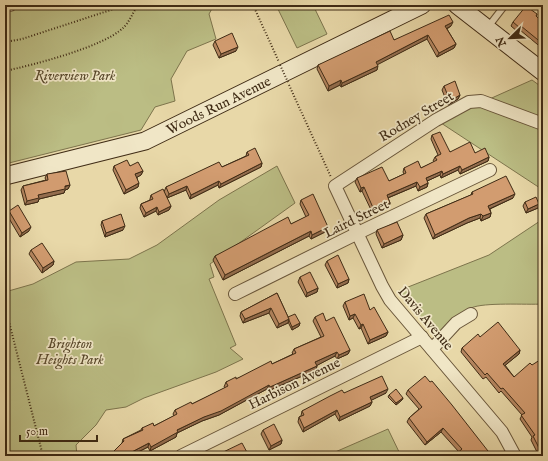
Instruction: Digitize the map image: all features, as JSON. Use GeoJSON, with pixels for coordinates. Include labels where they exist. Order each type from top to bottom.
{"type":"FeatureCollection","features":[{"type":"Feature","properties":{"kind":"street"},"geometry":{"type":"LineString","coordinates":[[5,6],[10,5]]}},
{"type":"Feature","properties":{"kind":"street","name":"Woods Run Avenue"},"geometry":{"type":"LineString","coordinates":[[5,176],[145,141],[422,5]]}},
{"type":"Feature","properties":{"kind":"street"},"geometry":{"type":"LineString","coordinates":[[457,5],[486,30],[543,72]]}},
{"type":"Feature","properties":{"kind":"street","name":"Rodney Street"},"geometry":{"type":"LineString","coordinates":[[335,186],[436,120],[469,102],[481,101],[543,124]]}},
{"type":"Feature","properties":{"kind":"street","name":"Laird Street"},"geometry":{"type":"LineString","coordinates":[[235,294],[490,170]]}},
{"type":"Feature","properties":{"kind":"street","name":"Davis Avenue"},"geometry":{"type":"LineString","coordinates":[[335,186],[387,295],[502,432],[515,456]]}},
{"type":"Feature","properties":{"kind":"street"},"geometry":{"type":"LineString","coordinates":[[432,349],[456,323],[470,314]]}},
{"type":"Feature","properties":{"kind":"street","name":"Harbison Avenue"},"geometry":{"type":"LineString","coordinates":[[180,456],[422,337]]}},
{"type":"Feature","properties":{"kind":"lane"},"geometry":{"type":"LineString","coordinates":[[486,30],[505,5]]}},
{"type":"Feature","properties":{"kind":"path"},"geometry":{"type":"LineString","coordinates":[[5,42],[22,39],[126,5]]}},
{"type":"Feature","properties":{"kind":"path"},"geometry":{"type":"LineString","coordinates":[[5,71],[58,57],[102,41],[123,28],[138,5]]}},
{"type":"Feature","properties":{"kind":"path"},"geometry":{"type":"LineString","coordinates":[[253,5],[335,186]]}},
{"type":"Feature","properties":{"kind":"path"},"geometry":{"type":"LineString","coordinates":[[5,306],[43,456]]}},
{"type":"Feature","properties":{"kind":"green space","name":"Riverview Park"},"geometry":{"type":"Polygon","coordinates":[[[5,5],[214,5],[209,14],[216,39],[187,51],[171,79],[175,101],[155,107],[141,130],[5,164],[5,5]]]}},
{"type":"Feature","properties":{"kind":"green space"},"geometry":{"type":"Polygon","coordinates":[[[276,5],[313,5],[327,34],[297,48],[276,5]]]}},
{"type":"Feature","properties":{"kind":"green space"},"geometry":{"type":"Polygon","coordinates":[[[532,80],[543,88],[543,190],[441,123],[532,80]]]}},
{"type":"Feature","properties":{"kind":"green space","name":"Brighton Heights Park"},"geometry":{"type":"Polygon","coordinates":[[[277,166],[295,203],[210,264],[214,277],[209,279],[236,345],[230,348],[243,359],[216,372],[144,398],[126,407],[106,410],[96,425],[76,445],[77,456],[5,456],[5,292],[33,284],[76,262],[129,259],[157,245],[219,200],[277,166]]]}},
{"type":"Feature","properties":{"kind":"green space"},"geometry":{"type":"Polygon","coordinates":[[[543,219],[543,304],[495,304],[477,306],[466,310],[457,316],[438,337],[398,291],[489,255],[543,219]]]}},
{"type":"Feature","properties":{"kind":"green space"},"geometry":{"type":"Polygon","coordinates":[[[388,429],[401,456],[326,456],[388,429]]]}},
{"type":"Feature","properties":{"kind":"building"},"geometry":{"type":"Polygon","coordinates":[[[526,6],[537,14],[536,16],[543,23],[543,44],[521,26],[520,28],[513,22],[526,6]]]}},
{"type":"Feature","properties":{"kind":"building"},"geometry":{"type":"Polygon","coordinates":[[[449,15],[453,22],[445,26],[456,44],[439,53],[428,35],[376,62],[378,66],[342,83],[341,80],[329,86],[318,65],[390,31],[394,40],[449,15]]]}},
{"type":"Feature","properties":{"kind":"building"},"geometry":{"type":"Polygon","coordinates":[[[232,33],[238,47],[221,54],[215,41],[232,33]]]}},
{"type":"Feature","properties":{"kind":"building"},"geometry":{"type":"Polygon","coordinates":[[[455,81],[460,95],[450,101],[444,86],[455,81]]]}},
{"type":"Feature","properties":{"kind":"building"},"geometry":{"type":"Polygon","coordinates":[[[440,132],[450,152],[470,142],[475,153],[485,148],[489,157],[462,170],[460,166],[443,174],[442,171],[426,178],[428,183],[420,187],[417,182],[387,195],[390,203],[374,210],[364,187],[361,188],[357,178],[382,167],[389,181],[406,173],[404,168],[418,161],[421,168],[437,160],[435,157],[441,154],[432,135],[440,132]]]}},
{"type":"Feature","properties":{"kind":"building"},"geometry":{"type":"Polygon","coordinates":[[[255,148],[262,163],[221,184],[219,181],[191,195],[187,186],[169,194],[166,187],[219,162],[222,167],[249,155],[247,152],[255,148]]]}},
{"type":"Feature","properties":{"kind":"building"},"geometry":{"type":"Polygon","coordinates":[[[127,160],[130,166],[138,162],[143,171],[135,174],[139,183],[126,190],[114,166],[127,160]]]}},
{"type":"Feature","properties":{"kind":"building"},"geometry":{"type":"Polygon","coordinates":[[[66,171],[70,185],[65,186],[65,189],[38,195],[39,198],[27,201],[23,186],[48,180],[47,174],[66,171]]]}},
{"type":"Feature","properties":{"kind":"building"},"geometry":{"type":"Polygon","coordinates":[[[506,176],[515,194],[488,206],[491,213],[483,216],[481,214],[469,218],[435,235],[426,214],[473,194],[472,192],[506,176]]]}},
{"type":"Feature","properties":{"kind":"building"},"geometry":{"type":"Polygon","coordinates":[[[163,189],[171,206],[159,212],[157,207],[146,213],[141,204],[153,199],[151,195],[163,189]]]}},
{"type":"Feature","properties":{"kind":"building"},"geometry":{"type":"Polygon","coordinates":[[[313,194],[328,227],[312,235],[311,231],[225,275],[215,256],[288,217],[291,224],[309,215],[301,200],[313,194]]]}},
{"type":"Feature","properties":{"kind":"building"},"geometry":{"type":"Polygon","coordinates":[[[536,197],[539,204],[528,209],[525,202],[536,197]]]}},
{"type":"Feature","properties":{"kind":"building"},"geometry":{"type":"Polygon","coordinates":[[[18,205],[31,227],[22,233],[9,211],[18,205]]]}},
{"type":"Feature","properties":{"kind":"building"},"geometry":{"type":"Polygon","coordinates":[[[121,214],[125,226],[106,233],[102,221],[121,214]]]}},
{"type":"Feature","properties":{"kind":"building"},"geometry":{"type":"Polygon","coordinates":[[[397,222],[403,235],[384,244],[377,230],[397,222]]]}},
{"type":"Feature","properties":{"kind":"building"},"geometry":{"type":"Polygon","coordinates":[[[42,243],[54,261],[43,268],[31,250],[42,243]]]}},
{"type":"Feature","properties":{"kind":"building"},"geometry":{"type":"Polygon","coordinates":[[[338,255],[349,279],[338,284],[327,261],[338,255]]]}},
{"type":"Feature","properties":{"kind":"building"},"geometry":{"type":"Polygon","coordinates":[[[310,272],[318,288],[307,293],[300,277],[310,272]]]}},
{"type":"Feature","properties":{"kind":"building"},"geometry":{"type":"Polygon","coordinates":[[[277,293],[289,319],[279,324],[271,308],[245,319],[241,312],[277,293]]]}},
{"type":"Feature","properties":{"kind":"building"},"geometry":{"type":"Polygon","coordinates":[[[364,294],[370,310],[374,307],[388,332],[370,340],[363,324],[361,325],[355,314],[350,316],[345,302],[364,294]]]}},
{"type":"Feature","properties":{"kind":"building"},"geometry":{"type":"Polygon","coordinates":[[[323,313],[326,321],[334,317],[350,350],[339,355],[337,352],[315,362],[317,366],[270,387],[269,385],[221,411],[204,417],[177,430],[178,432],[151,447],[149,443],[124,456],[109,456],[124,441],[123,439],[143,430],[142,428],[153,423],[154,426],[177,414],[175,410],[191,402],[192,404],[228,386],[226,382],[236,377],[236,379],[271,361],[272,364],[296,353],[294,349],[324,336],[315,317],[323,313]]]}},
{"type":"Feature","properties":{"kind":"building"},"geometry":{"type":"Polygon","coordinates":[[[295,314],[300,323],[292,327],[288,317],[295,314]]]}},
{"type":"Feature","properties":{"kind":"building"},"geometry":{"type":"Polygon","coordinates":[[[498,322],[520,350],[503,364],[514,377],[530,363],[532,365],[543,358],[543,456],[533,436],[535,435],[521,415],[525,413],[503,388],[501,389],[487,373],[485,375],[462,348],[478,334],[480,337],[498,322]]]}},
{"type":"Feature","properties":{"kind":"building"},"geometry":{"type":"Polygon","coordinates":[[[382,376],[388,389],[370,397],[372,402],[340,417],[337,410],[304,428],[299,417],[304,415],[302,411],[342,390],[344,393],[382,376]]]}},
{"type":"Feature","properties":{"kind":"building"},"geometry":{"type":"Polygon","coordinates":[[[425,376],[430,382],[432,381],[488,451],[483,456],[454,456],[462,449],[443,428],[427,442],[409,418],[422,407],[408,390],[425,376]]]}},
{"type":"Feature","properties":{"kind":"building"},"geometry":{"type":"Polygon","coordinates":[[[396,389],[403,398],[396,403],[389,395],[396,389]]]}},
{"type":"Feature","properties":{"kind":"building"},"geometry":{"type":"Polygon","coordinates":[[[274,424],[282,440],[271,446],[263,430],[274,424]]]}},
{"type":"Feature","properties":{"kind":"building"},"geometry":{"type":"Polygon","coordinates":[[[242,443],[249,456],[215,456],[242,443]]]}}]}
